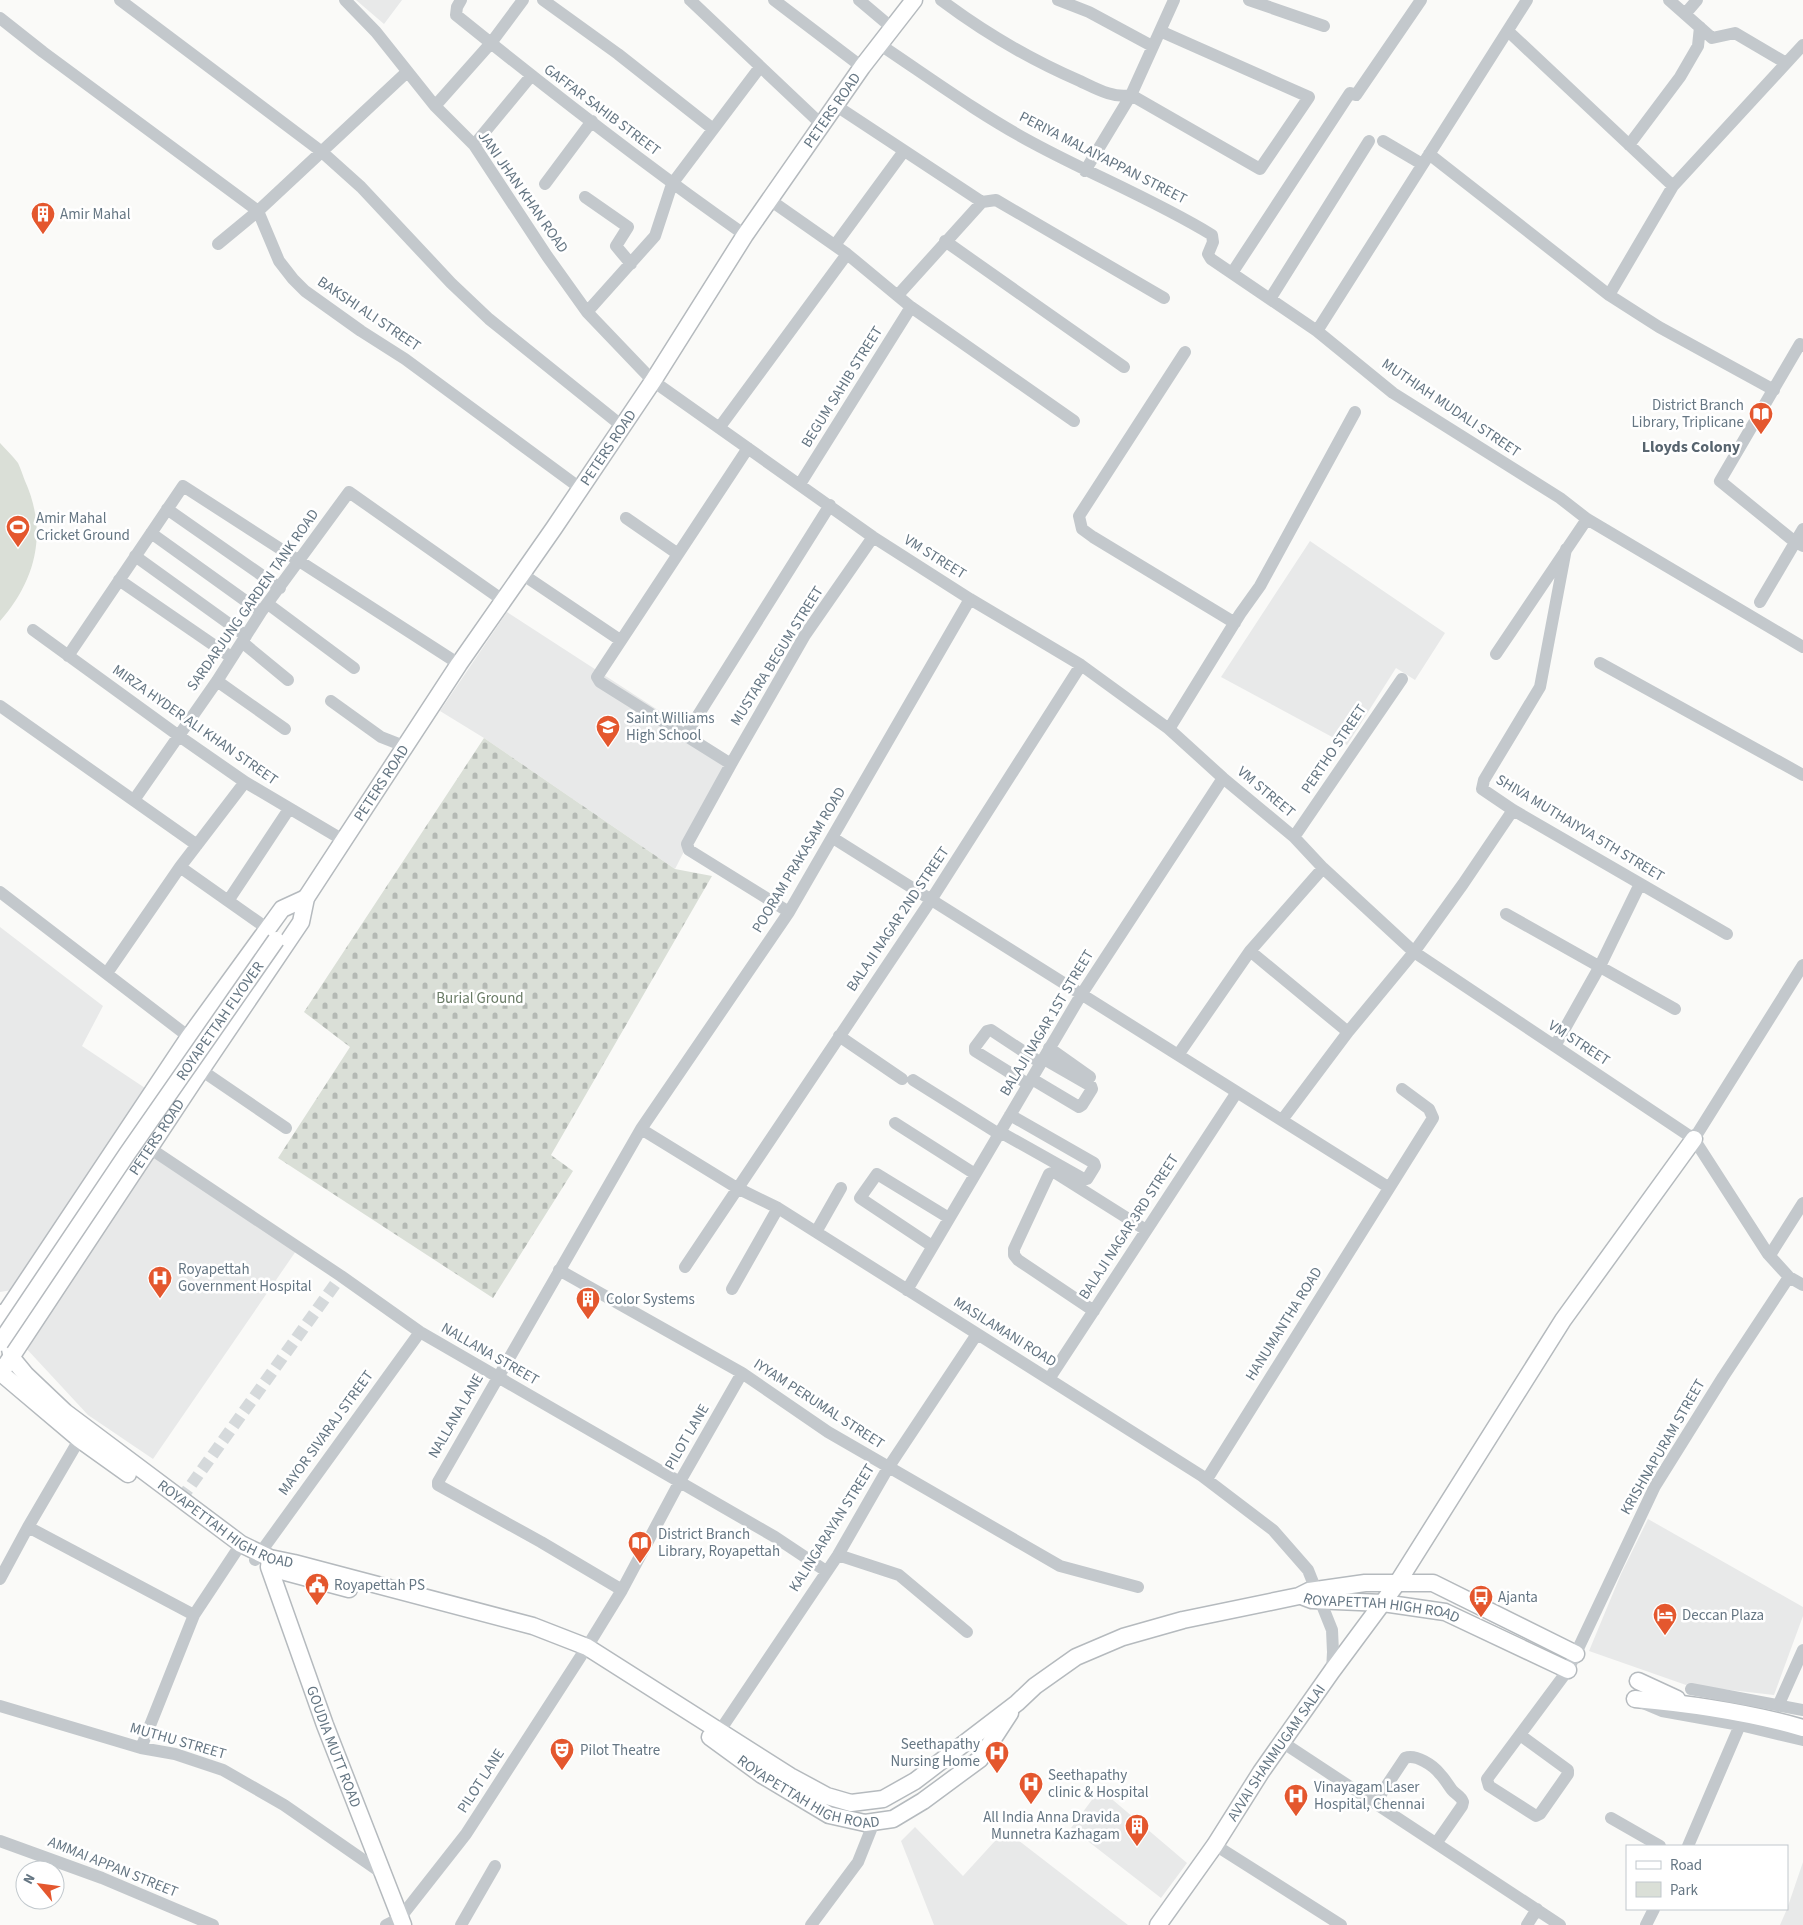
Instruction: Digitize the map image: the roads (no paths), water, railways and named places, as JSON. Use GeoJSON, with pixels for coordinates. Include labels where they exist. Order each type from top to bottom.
{"type":"FeatureCollection","features":[{"type":"Feature","properties":{"kind":"main road","name":"PETERS ROAD"},"geometry":{"type":"LineString","coordinates":[[3,1368],[200,1070],[301,922],[306,898],[404,746],[653,381],[745,235],[821,124],[891,28],[914,0]]}},
{"type":"Feature","properties":{"kind":"main road","name":"ROYAPETTAH FLYOVER"},"geometry":{"type":"LineString","coordinates":[[0,1343],[272,934],[306,898]]}},
{"type":"Feature","properties":{"kind":"main road","name":"PETERS ROAD"},"geometry":{"type":"LineString","coordinates":[[1,1316],[189,1037],[272,934]]}},
{"type":"Feature","properties":{"kind":"main road","name":"AVVAI SHANMUGAM SALAI"},"geometry":{"type":"LineString","coordinates":[[1158,1925],[1282,1742],[1398,1582],[1564,1320],[1694,1139]]}},
{"type":"Feature","properties":{"kind":"main road","name":"ROYAPETTAH HIGH ROAD"},"geometry":{"type":"LineString","coordinates":[[1,1316],[3,1368],[26,1375],[65,1412],[83,1433],[123,1457],[239,1547],[263,1560],[536,1636],[582,1655],[717,1736],[827,1796],[851,1803],[884,1798],[914,1781],[1017,1703],[1035,1686],[1076,1658],[1124,1636],[1182,1620],[1299,1596],[1317,1595],[1445,1612],[1568,1670]]}},
{"type":"Feature","properties":{"kind":"main road","name":"GOUDIA MUTT ROAD"},"geometry":{"type":"LineString","coordinates":[[263,1560],[382,1873],[396,1923]]}},
{"type":"Feature","properties":{"kind":"main road","name":"ROYAPETTAH HIGH ROAD"},"geometry":{"type":"LineString","coordinates":[[1317,1595],[1365,1583],[1433,1582],[1576,1654]]}},
{"type":"Feature","properties":{"kind":"main road"},"geometry":{"type":"LineString","coordinates":[[1638,1681],[1689,1696],[1726,1710],[1803,1728]]}},
{"type":"Feature","properties":{"kind":"main road"},"geometry":{"type":"LineString","coordinates":[[1635,1699],[1689,1696]]}},
{"type":"Feature","properties":{"kind":"main road","name":"ROYAPETTAH HIGH ROAD"},"geometry":{"type":"LineString","coordinates":[[717,1736],[762,1775],[829,1815],[865,1823],[893,1819],[923,1801],[980,1759],[1017,1703]]}},
{"type":"Feature","properties":{"kind":"street"},"geometry":{"type":"LineString","coordinates":[[120,0],[322,152],[361,187],[451,283],[489,319],[622,426]]}},
{"type":"Feature","properties":{"kind":"street","name":"JANI JHAN KHAN ROAD"},"geometry":{"type":"LineString","coordinates":[[345,0],[376,32],[435,106],[474,145],[547,256],[587,312],[653,381]]}},
{"type":"Feature","properties":{"kind":"street","name":"GAFFAR SAHIB STREET"},"geometry":{"type":"LineString","coordinates":[[461,0],[457,6],[456,14],[491,43],[672,184],[745,235]]}},
{"type":"Feature","properties":{"kind":"street"},"geometry":{"type":"LineString","coordinates":[[435,106],[491,43],[523,0]]}},
{"type":"Feature","properties":{"kind":"street"},"geometry":{"type":"LineString","coordinates":[[543,0],[618,54],[713,129]]}},
{"type":"Feature","properties":{"kind":"street"},"geometry":{"type":"LineString","coordinates":[[690,0],[821,124]]}},
{"type":"Feature","properties":{"kind":"street"},"geometry":{"type":"LineString","coordinates":[[774,0],[862,67]]}},
{"type":"Feature","properties":{"kind":"street"},"geometry":{"type":"LineString","coordinates":[[859,0],[891,28]]}},
{"type":"Feature","properties":{"kind":"street"},"geometry":{"type":"LineString","coordinates":[[941,0],[972,23],[1038,63],[1100,90],[1124,96],[1131,95],[1260,169],[1308,97],[1160,30]]}},
{"type":"Feature","properties":{"kind":"street"},"geometry":{"type":"LineString","coordinates":[[1058,0],[1090,12],[1152,46]]}},
{"type":"Feature","properties":{"kind":"street"},"geometry":{"type":"LineString","coordinates":[[1086,171],[1131,95],[1174,0]]}},
{"type":"Feature","properties":{"kind":"street"},"geometry":{"type":"LineString","coordinates":[[1249,0],[1324,26]]}},
{"type":"Feature","properties":{"kind":"street"},"geometry":{"type":"LineString","coordinates":[[1232,273],[1350,93],[1356,95],[1421,0]]}},
{"type":"Feature","properties":{"kind":"street"},"geometry":{"type":"LineString","coordinates":[[1317,331],[1527,0]]}},
{"type":"Feature","properties":{"kind":"street"},"geometry":{"type":"LineString","coordinates":[[1669,0],[1712,38],[1735,33],[1786,63]]}},
{"type":"Feature","properties":{"kind":"street"},"geometry":{"type":"LineString","coordinates":[[1685,14],[1697,0]]}},
{"type":"Feature","properties":{"kind":"street"},"geometry":{"type":"LineString","coordinates":[[0,18],[43,52],[258,210]]}},
{"type":"Feature","properties":{"kind":"street"},"geometry":{"type":"LineString","coordinates":[[1629,145],[1680,77],[1698,46],[1700,27]]}},
{"type":"Feature","properties":{"kind":"street"},"geometry":{"type":"LineString","coordinates":[[1508,31],[1673,186]]}},
{"type":"Feature","properties":{"kind":"street","name":"PERIYA MALAIYAPPAN STREET"},"geometry":{"type":"LineString","coordinates":[[879,44],[956,96],[1031,142],[1086,171],[1177,214],[1212,235]]}},
{"type":"Feature","properties":{"kind":"street"},"geometry":{"type":"LineString","coordinates":[[1609,295],[1673,186],[1803,45]]}},
{"type":"Feature","properties":{"kind":"street"},"geometry":{"type":"LineString","coordinates":[[587,312],[655,236],[672,184],[760,67]]}},
{"type":"Feature","properties":{"kind":"street"},"geometry":{"type":"LineString","coordinates":[[218,244],[322,152],[407,72]]}},
{"type":"Feature","properties":{"kind":"street"},"geometry":{"type":"LineString","coordinates":[[474,145],[531,76]]}},
{"type":"Feature","properties":{"kind":"street"},"geometry":{"type":"LineString","coordinates":[[835,105],[982,202]]}},
{"type":"Feature","properties":{"kind":"street"},"geometry":{"type":"LineString","coordinates":[[545,184],[592,122]]}},
{"type":"Feature","properties":{"kind":"street"},"geometry":{"type":"LineString","coordinates":[[1270,299],[1369,141]]}},
{"type":"Feature","properties":{"kind":"street"},"geometry":{"type":"LineString","coordinates":[[1383,141],[1426,159],[1609,295],[1659,327],[1774,390]]}},
{"type":"Feature","properties":{"kind":"street"},"geometry":{"type":"LineString","coordinates":[[835,245],[904,151]]}},
{"type":"Feature","properties":{"kind":"street"},"geometry":{"type":"LineString","coordinates":[[584,197],[628,227],[616,246],[631,264]]}},
{"type":"Feature","properties":{"kind":"street"},"geometry":{"type":"LineString","coordinates":[[770,200],[847,254],[911,307],[1074,421]]}},
{"type":"Feature","properties":{"kind":"street"},"geometry":{"type":"LineString","coordinates":[[898,295],[944,241],[982,202],[996,200],[1164,298]]}},
{"type":"Feature","properties":{"kind":"street","name":"BAKSHI ALI STREET"},"geometry":{"type":"LineString","coordinates":[[258,210],[279,261],[292,279],[305,291],[361,331],[405,358],[580,488]]}},
{"type":"Feature","properties":{"kind":"street","name":"MUTHIAH MUDALI STREET"},"geometry":{"type":"LineString","coordinates":[[1212,235],[1213,242],[1209,250],[1209,257],[1317,331],[1393,393],[1560,498],[1587,519],[1803,647]]}},
{"type":"Feature","properties":{"kind":"street"},"geometry":{"type":"LineString","coordinates":[[944,241],[1124,367]]}},
{"type":"Feature","properties":{"kind":"street"},"geometry":{"type":"LineString","coordinates":[[719,428],[847,254]]}},
{"type":"Feature","properties":{"kind":"street","name":"BEGUM SAHIB STREET"},"geometry":{"type":"LineString","coordinates":[[800,484],[911,307]]}},
{"type":"Feature","properties":{"kind":"street"},"geometry":{"type":"LineString","coordinates":[[1799,544],[1720,482],[1800,344],[1803,346]]}},
{"type":"Feature","properties":{"kind":"street"},"geometry":{"type":"LineString","coordinates":[[1185,352],[1079,516],[1082,528],[1093,537],[1235,623]]}},
{"type":"Feature","properties":{"kind":"street","name":"VM STREET"},"geometry":{"type":"LineString","coordinates":[[653,381],[873,537],[970,599],[1081,665],[1169,729],[1294,837],[1323,868],[1414,952],[1694,1139],[1770,1255],[1789,1277],[1803,1285]]}},
{"type":"Feature","properties":{"kind":"street"},"geometry":{"type":"LineString","coordinates":[[1169,729],[1260,586],[1354,412]]}},
{"type":"Feature","properties":{"kind":"street"},"geometry":{"type":"LineString","coordinates":[[730,764],[600,682],[598,674],[748,448]]}},
{"type":"Feature","properties":{"kind":"street"},"geometry":{"type":"LineString","coordinates":[[68,656],[183,486],[459,664]]}},
{"type":"Feature","properties":{"kind":"street","name":"SARDARJUNG GARDEN TANK ROAD"},"geometry":{"type":"LineString","coordinates":[[134,800],[265,608],[348,493],[351,492],[504,601]]}},
{"type":"Feature","properties":{"kind":"street"},"geometry":{"type":"LineString","coordinates":[[685,736],[830,505]]}},
{"type":"Feature","properties":{"kind":"street"},"geometry":{"type":"LineString","coordinates":[[167,509],[280,588]]}},
{"type":"Feature","properties":{"kind":"street"},"geometry":{"type":"LineString","coordinates":[[626,518],[678,554]]}},
{"type":"Feature","properties":{"kind":"street"},"geometry":{"type":"LineString","coordinates":[[1496,654],[1587,519]]}},
{"type":"Feature","properties":{"kind":"street"},"geometry":{"type":"LineString","coordinates":[[1760,602],[1799,544],[1803,529]]}},
{"type":"Feature","properties":{"kind":"street"},"geometry":{"type":"LineString","coordinates":[[151,533],[354,668]]}},
{"type":"Feature","properties":{"kind":"street","name":"MUSTARA BEGUM STREET"},"geometry":{"type":"LineString","coordinates":[[789,912],[689,850],[687,847],[688,840],[805,635],[873,537]]}},
{"type":"Feature","properties":{"kind":"street","name":"SHIVA MUTHAIYVA 5TH STREET"},"geometry":{"type":"LineString","coordinates":[[1566,549],[1540,687],[1484,780],[1482,789],[1513,810],[1727,934]]}},
{"type":"Feature","properties":{"kind":"street"},"geometry":{"type":"LineString","coordinates":[[135,556],[244,639],[288,680]]}},
{"type":"Feature","properties":{"kind":"street"},"geometry":{"type":"LineString","coordinates":[[522,574],[620,640]]}},
{"type":"Feature","properties":{"kind":"street"},"geometry":{"type":"LineString","coordinates":[[120,580],[231,658]]}},
{"type":"Feature","properties":{"kind":"street","name":"POORAM PRAKASAM ROAD"},"geometry":{"type":"LineString","coordinates":[[641,1129],[789,912],[970,599]]}},
{"type":"Feature","properties":{"kind":"street","name":"MIRZA HYDER ALI KHAN STREET"},"geometry":{"type":"LineString","coordinates":[[33,630],[245,782],[343,840]]}},
{"type":"Feature","properties":{"kind":"street"},"geometry":{"type":"LineString","coordinates":[[1600,663],[1803,775]]}},
{"type":"Feature","properties":{"kind":"street","name":"BALAJI NAGAR 2ND STREET"},"geometry":{"type":"LineString","coordinates":[[685,1267],[931,900],[1081,665]]}},
{"type":"Feature","properties":{"kind":"street","name":"PERTHO STREET"},"geometry":{"type":"LineString","coordinates":[[1294,837],[1402,680]]}},
{"type":"Feature","properties":{"kind":"street"},"geometry":{"type":"LineString","coordinates":[[217,681],[285,729]]}},
{"type":"Feature","properties":{"kind":"street"},"geometry":{"type":"LineString","coordinates":[[331,701],[382,736],[404,746]]}},
{"type":"Feature","properties":{"kind":"street"},"geometry":{"type":"LineString","coordinates":[[0,706],[197,845]]}},
{"type":"Feature","properties":{"kind":"street","name":"BALAJI NAGAR 1ST STREET"},"geometry":{"type":"LineString","coordinates":[[907,1290],[1082,995],[1224,778]]}},
{"type":"Feature","properties":{"kind":"street"},"geometry":{"type":"LineString","coordinates":[[106,973],[180,867],[245,782]]}},
{"type":"Feature","properties":{"kind":"street"},"geometry":{"type":"LineString","coordinates":[[228,901],[289,809]]}},
{"type":"Feature","properties":{"kind":"street"},"geometry":{"type":"LineString","coordinates":[[1282,1120],[1348,1032],[1414,952],[1513,810]]}},
{"type":"Feature","properties":{"kind":"street"},"geometry":{"type":"LineString","coordinates":[[833,838],[1388,1187]]}},
{"type":"Feature","properties":{"kind":"street"},"geometry":{"type":"LineString","coordinates":[[180,867],[272,934]]}},
{"type":"Feature","properties":{"kind":"street"},"geometry":{"type":"LineString","coordinates":[[1178,1055],[1250,951],[1323,868]]}},
{"type":"Feature","properties":{"kind":"street"},"geometry":{"type":"LineString","coordinates":[[1555,1046],[1600,966],[1640,884]]}},
{"type":"Feature","properties":{"kind":"street"},"geometry":{"type":"LineString","coordinates":[[0,892],[189,1037]]}},
{"type":"Feature","properties":{"kind":"street"},"geometry":{"type":"LineString","coordinates":[[1506,914],[1675,1009]]}},
{"type":"Feature","properties":{"kind":"street"},"geometry":{"type":"LineString","coordinates":[[1250,951],[1348,1032]]}},
{"type":"Feature","properties":{"kind":"street"},"geometry":{"type":"LineString","coordinates":[[1694,1139],[1803,965]]}},
{"type":"Feature","properties":{"kind":"street"},"geometry":{"type":"LineString","coordinates":[[1028,1085],[975,1051],[975,1047],[987,1031],[991,1030],[1096,1081]]}},
{"type":"Feature","properties":{"kind":"street"},"geometry":{"type":"LineString","coordinates":[[839,1036],[908,1080],[1087,1180],[1095,1166],[1094,1163],[1010,1115]]}},
{"type":"Feature","properties":{"kind":"street"},"geometry":{"type":"LineString","coordinates":[[971,1058],[1028,1085],[1079,1107],[1082,1106],[1092,1089],[1091,1086],[1044,1057]]}},
{"type":"Feature","properties":{"kind":"street"},"geometry":{"type":"LineString","coordinates":[[200,1070],[286,1128]]}},
{"type":"Feature","properties":{"kind":"street","name":"HANUMANTHA ROAD"},"geometry":{"type":"LineString","coordinates":[[1207,1479],[1388,1187],[1433,1118],[1429,1109],[1402,1089]]}},
{"type":"Feature","properties":{"kind":"street","name":"BALAJI NAGAR 3RD STREET"},"geometry":{"type":"LineString","coordinates":[[1049,1379],[1237,1092]]}},
{"type":"Feature","properties":{"kind":"street"},"geometry":{"type":"LineString","coordinates":[[895,1123],[975,1174]]}},
{"type":"Feature","properties":{"kind":"street","name":"MASILAMANI ROAD"},"geometry":{"type":"LineString","coordinates":[[641,1129],[737,1188],[778,1208],[1207,1479],[1273,1530],[1308,1570],[1332,1630],[1332,1671]]}},
{"type":"Feature","properties":{"kind":"street","name":"NALLANA LANE"},"geometry":{"type":"LineString","coordinates":[[622,1590],[437,1484],[641,1129]]}},
{"type":"Feature","properties":{"kind":"street","name":"NALLANA STREET"},"geometry":{"type":"LineString","coordinates":[[126,1131],[148,1149],[341,1276],[420,1332],[776,1537],[826,1571]]}},
{"type":"Feature","properties":{"kind":"street"},"geometry":{"type":"LineString","coordinates":[[1094,1311],[1018,1260],[1014,1255],[1014,1249],[1049,1174],[1054,1172],[1146,1230]]}},
{"type":"Feature","properties":{"kind":"street"},"geometry":{"type":"LineString","coordinates":[[932,1246],[860,1198],[877,1174],[949,1218]]}},
{"type":"Feature","properties":{"kind":"street"},"geometry":{"type":"LineString","coordinates":[[816,1232],[841,1188]]}},
{"type":"Feature","properties":{"kind":"street"},"geometry":{"type":"LineString","coordinates":[[1770,1255],[1803,1204]]}},
{"type":"Feature","properties":{"kind":"street"},"geometry":{"type":"LineString","coordinates":[[732,1289],[778,1208]]}},
{"type":"Feature","properties":{"kind":"street","name":"IYYAM PERUMAL STREET"},"geometry":{"type":"LineString","coordinates":[[559,1270],[742,1373],[828,1432],[1060,1566],[1138,1587]]}},
{"type":"Feature","properties":{"kind":"street","name":"KRISHNAPURAM STREET"},"geometry":{"type":"LineString","coordinates":[[1520,1736],[1568,1770],[1568,1774],[1540,1814],[1536,1816],[1489,1786],[1486,1782],[1568,1670],[1655,1486],[1789,1277]]}},
{"type":"Feature","properties":{"kind":"street","name":"MAYOR SIVARAJ STREET"},"geometry":{"type":"LineString","coordinates":[[263,1560],[420,1332]]}},
{"type":"Feature","properties":{"kind":"street","name":"KALINGARAYAN STREET"},"geometry":{"type":"LineString","coordinates":[[717,1736],[838,1555],[888,1468],[976,1334]]}},
{"type":"Feature","properties":{"kind":"street","name":"PILOT LANE"},"geometry":{"type":"LineString","coordinates":[[396,1923],[466,1834],[582,1655],[622,1590],[680,1482],[742,1373]]}},
{"type":"Feature","properties":{"kind":"street"},"geometry":{"type":"LineString","coordinates":[[0,1579],[83,1433]]}},
{"type":"Feature","properties":{"kind":"street"},"geometry":{"type":"LineString","coordinates":[[28,1527],[194,1615]]}},
{"type":"Feature","properties":{"kind":"street"},"geometry":{"type":"LineString","coordinates":[[141,1748],[194,1615],[239,1547]]}},
{"type":"Feature","properties":{"kind":"street"},"geometry":{"type":"LineString","coordinates":[[838,1555],[899,1575],[967,1632]]}},
{"type":"Feature","properties":{"kind":"street"},"geometry":{"type":"LineString","coordinates":[[1778,1706],[1803,1650]]}},
{"type":"Feature","properties":{"kind":"street"},"geometry":{"type":"LineString","coordinates":[[1689,1696],[1803,1710]]}},
{"type":"Feature","properties":{"kind":"street"},"geometry":{"type":"LineString","coordinates":[[1635,1699],[1662,1711],[1740,1725],[1803,1740]]}},
{"type":"Feature","properties":{"kind":"street","name":"MUTHU STREET"},"geometry":{"type":"LineString","coordinates":[[0,1706],[141,1748],[175,1754],[223,1770],[284,1805],[382,1873]]}},
{"type":"Feature","properties":{"kind":"street"},"geometry":{"type":"LineString","coordinates":[[1688,1845],[1740,1725]]}},
{"type":"Feature","properties":{"kind":"street"},"geometry":{"type":"LineString","coordinates":[[1282,1742],[1437,1842],[1560,1925]]}},
{"type":"Feature","properties":{"kind":"street"},"geometry":{"type":"LineString","coordinates":[[1375,1803],[1405,1758],[1411,1756],[1416,1758],[1439,1772],[1453,1791],[1461,1796],[1463,1802],[1437,1842]]}},
{"type":"Feature","properties":{"kind":"street"},"geometry":{"type":"LineString","coordinates":[[1611,1818],[1658,1845]]}},
{"type":"Feature","properties":{"kind":"street"},"geometry":{"type":"LineString","coordinates":[[811,1925],[858,1862],[874,1822]]}},
{"type":"Feature","properties":{"kind":"street","name":"AMMAI APPAN STREET"},"geometry":{"type":"LineString","coordinates":[[0,1841],[102,1878],[213,1925]]}},
{"type":"Feature","properties":{"kind":"street"},"geometry":{"type":"LineString","coordinates":[[1214,1845],[1341,1925]]}},
{"type":"Feature","properties":{"kind":"street"},"geometry":{"type":"LineString","coordinates":[[461,1925],[495,1866]]}},
{"type":"Feature","properties":{"kind":"street"},"geometry":{"type":"LineString","coordinates":[[1527,1925],[1537,1909]]}},
{"type":"Feature","properties":{"kind":"street"},"geometry":{"type":"LineString","coordinates":[[1646,1925],[1654,1910]]}},
{"type":"Feature","properties":{"kind":"tunnel"},"geometry":{"type":"LineString","coordinates":[[181,1499],[341,1276]]}},
{"type":"Feature","properties":{"kind":"place","name":"Amir Mahal"},"geometry":{"type":"Point","coordinates":[43,235]}},
{"type":"Feature","properties":{"kind":"place","name":"District Branch Library, Triplicane"},"geometry":{"type":"Point","coordinates":[1761,435]}},
{"type":"Feature","properties":{"kind":"place","name":"Amir Mahal Cricket Ground"},"geometry":{"type":"Point","coordinates":[18,548]}},
{"type":"Feature","properties":{"kind":"place","name":"Saint Williams High School"},"geometry":{"type":"Point","coordinates":[608,748]}},
{"type":"Feature","properties":{"kind":"place","name":"Royapettah Government Hospital"},"geometry":{"type":"Point","coordinates":[160,1299]}},
{"type":"Feature","properties":{"kind":"place","name":"Color Systems"},"geometry":{"type":"Point","coordinates":[588,1320]}},
{"type":"Feature","properties":{"kind":"place","name":"District Branch Library, Royapettah"},"geometry":{"type":"Point","coordinates":[640,1564]}},
{"type":"Feature","properties":{"kind":"place","name":"Royapettah PS"},"geometry":{"type":"Point","coordinates":[317,1606]}},
{"type":"Feature","properties":{"kind":"place","name":"Ajanta"},"geometry":{"type":"Point","coordinates":[1481,1618]}},
{"type":"Feature","properties":{"kind":"place","name":"Deccan Plaza"},"geometry":{"type":"Point","coordinates":[1665,1636]}},
{"type":"Feature","properties":{"kind":"place","name":"Pilot Theatre"},"geometry":{"type":"Point","coordinates":[562,1771]}},
{"type":"Feature","properties":{"kind":"place","name":"Seethapathy Nursing Home"},"geometry":{"type":"Point","coordinates":[997,1774]}},
{"type":"Feature","properties":{"kind":"place","name":"Seethapathy clinic & Hospital"},"geometry":{"type":"Point","coordinates":[1031,1805]}},
{"type":"Feature","properties":{"kind":"place","name":"Vinayagam Laser Hospital, Chennai"},"geometry":{"type":"Point","coordinates":[1296,1817]}},
{"type":"Feature","properties":{"kind":"place","name":"All India Anna Dravida Munnetra Kazhagam"},"geometry":{"type":"Point","coordinates":[1137,1847]}},
{"type":"Feature","properties":{"kind":"district","name":"Lloyds Colony"},"geometry":{"type":"Point","coordinates":[1691,447]}},
{"type":"Feature","properties":{"kind":"park label","name":"Burial Ground"},"geometry":{"type":"Point","coordinates":[480,998]}}]}
